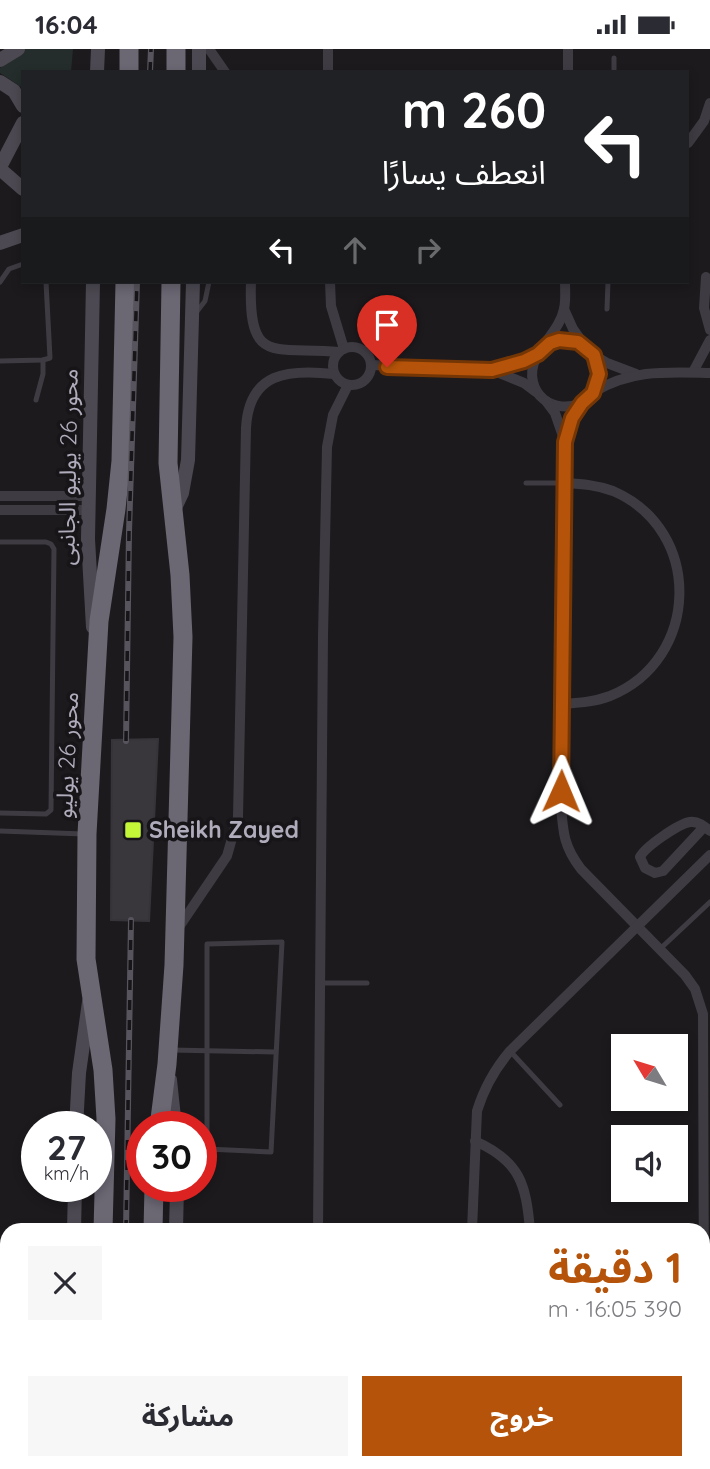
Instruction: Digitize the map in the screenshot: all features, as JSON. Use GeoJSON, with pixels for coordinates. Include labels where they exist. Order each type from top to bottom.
{"type":"FeatureCollection","features":[{"type":"Feature","properties":{"kind":"highway"},"geometry":{"type":"LineString","coordinates":[[129,49],[129,70]]}},
{"type":"Feature","properties":{"kind":"highway"},"geometry":{"type":"LineString","coordinates":[[176,49],[176,70]]}},
{"type":"Feature","properties":{"kind":"highway","name":"محور 26 يوليو"},"geometry":{"type":"LineString","coordinates":[[103,1223],[105,1094],[90,997],[85,939],[87,834],[96,653],[120,473],[125,284]]}},
{"type":"Feature","properties":{"kind":"highway"},"geometry":{"type":"LineString","coordinates":[[161,1111],[168,1057],[176,933],[183,636],[168,455],[172,284]]}},
{"type":"Feature","properties":{"kind":"highway"},"geometry":{"type":"LineString","coordinates":[[153,1223],[154,1202]]}},
{"type":"Feature","properties":{"kind":"main road"},"geometry":{"type":"LineString","coordinates":[[0,60],[18,49]]}},
{"type":"Feature","properties":{"kind":"main road"},"geometry":{"type":"LineString","coordinates":[[97,70],[98,49]]}},
{"type":"Feature","properties":{"kind":"main road"},"geometry":{"type":"LineString","coordinates":[[199,49],[199,70]]}},
{"type":"Feature","properties":{"kind":"main road"},"geometry":{"type":"LineString","coordinates":[[0,82],[14,91],[21,103]]}},
{"type":"Feature","properties":{"kind":"main road"},"geometry":{"type":"LineString","coordinates":[[21,127],[0,168],[21,187]]}},
{"type":"Feature","properties":{"kind":"main road"},"geometry":{"type":"LineString","coordinates":[[0,243],[21,236]]}},
{"type":"Feature","properties":{"kind":"main road"},"geometry":{"type":"LineString","coordinates":[[82,284],[92,320]]}},
{"type":"Feature","properties":{"kind":"main road","name":"محور 26 يوليو الجانبى"},"geometry":{"type":"LineString","coordinates":[[93,284],[89,503],[90,586],[96,653]]}},
{"type":"Feature","properties":{"kind":"main road"},"geometry":{"type":"LineString","coordinates":[[173,513],[182,492],[188,460],[193,284]]}},
{"type":"Feature","properties":{"kind":"main road"},"geometry":{"type":"LineString","coordinates":[[77,1111],[79,1073],[90,997]]}},
{"type":"Feature","properties":{"kind":"main road"},"geometry":{"type":"LineString","coordinates":[[168,1057],[174,1111]]}},
{"type":"Feature","properties":{"kind":"main road"},"geometry":{"type":"LineString","coordinates":[[74,1223],[75,1202]]}},
{"type":"Feature","properties":{"kind":"main road"},"geometry":{"type":"LineString","coordinates":[[176,1223],[177,1202]]}},
{"type":"Feature","properties":{"kind":"street"},"geometry":{"type":"LineString","coordinates":[[209,49],[224,70]]}},
{"type":"Feature","properties":{"kind":"street"},"geometry":{"type":"LineString","coordinates":[[328,49],[328,70]]}},
{"type":"Feature","properties":{"kind":"street"},"geometry":{"type":"LineString","coordinates":[[568,49],[568,70]]}},
{"type":"Feature","properties":{"kind":"street"},"geometry":{"type":"LineString","coordinates":[[689,142],[698,132],[710,103]]}},
{"type":"Feature","properties":{"kind":"street"},"geometry":{"type":"LineString","coordinates":[[706,277],[704,308],[710,330]]}},
{"type":"Feature","properties":{"kind":"street"},"geometry":{"type":"LineString","coordinates":[[251,284],[252,324],[260,340],[266,345],[283,350],[341,351],[355,347],[364,351],[372,365],[365,381],[348,386],[333,415],[327,447],[318,1223]]}},
{"type":"Feature","properties":{"kind":"street"},"geometry":{"type":"LineString","coordinates":[[330,284],[331,306],[341,351],[333,362],[334,374],[348,386]]}},
{"type":"Feature","properties":{"kind":"street"},"geometry":{"type":"LineString","coordinates":[[565,284],[565,309],[573,329],[589,351],[599,374],[593,393]]}},
{"type":"Feature","properties":{"kind":"street"},"geometry":{"type":"LineString","coordinates":[[537,392],[532,373],[540,351],[555,330],[565,309]]}},
{"type":"Feature","properties":{"kind":"street"},"geometry":{"type":"LineString","coordinates":[[372,365],[492,370],[511,366],[550,343],[568,340],[607,363],[636,374]]}},
{"type":"Feature","properties":{"kind":"street"},"geometry":{"type":"LineString","coordinates":[[693,372],[710,340]]}},
{"type":"Feature","properties":{"kind":"street"},"geometry":{"type":"LineString","coordinates":[[492,370],[524,383],[537,392],[546,401],[561,427],[565,442],[561,806],[565,844],[581,869],[685,975],[695,989],[707,1034],[704,1223]]}},
{"type":"Feature","properties":{"kind":"street"},"geometry":{"type":"LineString","coordinates":[[176,933],[227,856],[238,817],[246,428],[249,403],[260,387],[278,377],[316,372],[334,374]]}},
{"type":"Feature","properties":{"kind":"street"},"geometry":{"type":"LineString","coordinates":[[565,442],[572,418],[582,403],[593,393],[621,378],[636,374],[710,373]]}},
{"type":"Feature","properties":{"kind":"street"},"geometry":{"type":"LineString","coordinates":[[546,401],[564,407],[582,403]]}},
{"type":"Feature","properties":{"kind":"street"},"geometry":{"type":"LineString","coordinates":[[562,704],[586,703],[609,697],[630,686],[648,671],[663,653],[673,631],[680,598],[675,559],[651,518],[612,491],[565,483]]}},
{"type":"Feature","properties":{"kind":"street"},"geometry":{"type":"LineString","coordinates":[[0,496],[89,503]]}},
{"type":"Feature","properties":{"kind":"street"},"geometry":{"type":"LineString","coordinates":[[0,510],[89,503]]}},
{"type":"Feature","properties":{"kind":"street"},"geometry":{"type":"LineString","coordinates":[[698,823],[707,829],[663,871],[655,873],[645,868],[640,857],[644,850],[683,825],[698,823]]}},
{"type":"Feature","properties":{"kind":"street"},"geometry":{"type":"LineString","coordinates":[[472,1223],[477,1111],[482,1095],[499,1064],[710,855]]}},
{"type":"Feature","properties":{"kind":"street"},"geometry":{"type":"LineString","coordinates":[[475,1141],[502,1155],[514,1167],[522,1181],[529,1223]]}},
{"type":"Feature","properties":{"kind":"street"},"geometry":{"type":"LineString","coordinates":[[704,1197],[710,1211]]}},
{"type":"Feature","properties":{"kind":"lane"},"geometry":{"type":"LineString","coordinates":[[614,58],[614,70]]}},
{"type":"Feature","properties":{"kind":"lane"},"geometry":{"type":"LineString","coordinates":[[0,282],[9,269],[21,265]]}},
{"type":"Feature","properties":{"kind":"lane"},"geometry":{"type":"LineString","coordinates":[[0,361],[43,361],[51,354],[46,284]]}},
{"type":"Feature","properties":{"kind":"lane"},"geometry":{"type":"LineString","coordinates":[[192,316],[205,301],[209,284]]}},
{"type":"Feature","properties":{"kind":"lane"},"geometry":{"type":"LineString","coordinates":[[607,309],[608,284]]}},
{"type":"Feature","properties":{"kind":"lane"},"geometry":{"type":"LineString","coordinates":[[36,400],[43,374],[43,361]]}},
{"type":"Feature","properties":{"kind":"lane"},"geometry":{"type":"LineString","coordinates":[[526,483],[565,483]]}},
{"type":"Feature","properties":{"kind":"lane"},"geometry":{"type":"LineString","coordinates":[[0,542],[48,543],[54,549],[54,561],[51,810],[46,814],[0,813]]}},
{"type":"Feature","properties":{"kind":"lane"},"geometry":{"type":"LineString","coordinates":[[0,831],[87,834]]}},
{"type":"Feature","properties":{"kind":"lane"},"geometry":{"type":"LineString","coordinates":[[660,949],[710,902]]}},
{"type":"Feature","properties":{"kind":"lane"},"geometry":{"type":"LineString","coordinates":[[282,942],[271,1152],[207,1149],[207,1051],[207,944],[282,942]]}},
{"type":"Feature","properties":{"kind":"lane"},"geometry":{"type":"LineString","coordinates":[[320,983],[367,983]]}},
{"type":"Feature","properties":{"kind":"lane"},"geometry":{"type":"LineString","coordinates":[[168,1057],[207,1051],[275,1052]]}},
{"type":"Feature","properties":{"kind":"lane"},"geometry":{"type":"LineString","coordinates":[[510,1051],[560,1105]]}},
{"type":"Feature","properties":{"kind":"shaded area"},"geometry":{"type":"Polygon","coordinates":[[[23,49],[73,49],[71,70],[21,70],[21,87],[0,73],[0,68],[23,49]]]}},
{"type":"Feature","properties":{"kind":"building","name":"Sheikh Zayed"},"geometry":{"type":"Polygon","coordinates":[[[158,739],[149,921],[111,920],[112,740],[158,739]]]}},
{"type":"Feature","properties":{"kind":"railway"},"geometry":{"type":"LineString","coordinates":[[150,70],[151,49]]}},
{"type":"Feature","properties":{"kind":"railway"},"geometry":{"type":"LineString","coordinates":[[126,741],[137,284]]}},
{"type":"Feature","properties":{"kind":"railway"},"geometry":{"type":"LineString","coordinates":[[126,1223],[131,920]]}},
{"type":"Feature","properties":{"kind":"place","name":"Sheikh Zayed"},"geometry":{"type":"Point","coordinates":[133,830]}},
{"type":"Feature","properties":{"kind":"route"},"geometry":{"type":"LineString","coordinates":[[387,367],[492,370],[524,361],[559,340],[578,342],[590,350],[598,364],[597,384],[593,393],[572,418],[565,442],[561,791]]}}]}
